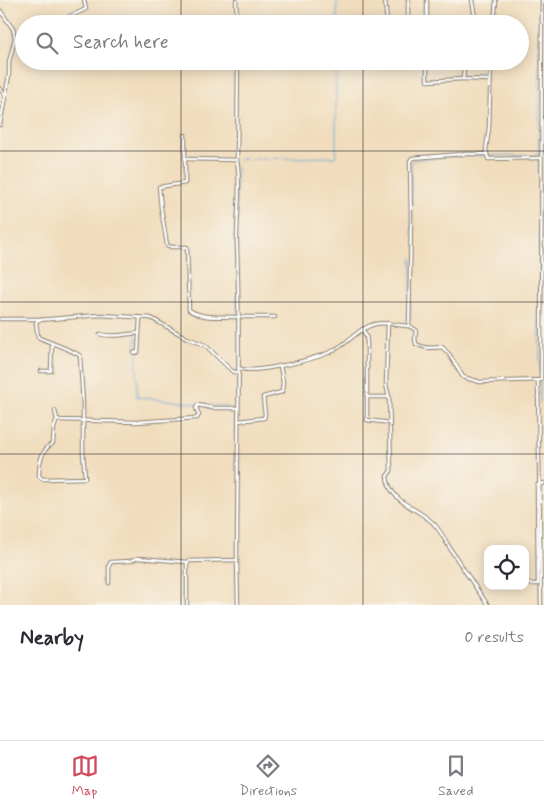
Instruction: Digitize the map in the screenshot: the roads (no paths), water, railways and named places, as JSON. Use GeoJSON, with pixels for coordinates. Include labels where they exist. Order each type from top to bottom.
{"type":"FeatureCollection","features":[{"type":"Feature","properties":{"kind":"street"},"geometry":{"type":"LineString","coordinates":[[73,15],[86,9],[84,0]]}},
{"type":"Feature","properties":{"kind":"street"},"geometry":{"type":"LineString","coordinates":[[236,0],[237,15]]}},
{"type":"Feature","properties":{"kind":"street"},"geometry":{"type":"LineString","coordinates":[[385,0],[386,15]]}},
{"type":"Feature","properties":{"kind":"street"},"geometry":{"type":"LineString","coordinates":[[408,0],[408,15]]}},
{"type":"Feature","properties":{"kind":"street"},"geometry":{"type":"LineString","coordinates":[[427,0],[427,15]]}},
{"type":"Feature","properties":{"kind":"street"},"geometry":{"type":"LineString","coordinates":[[472,0],[475,15]]}},
{"type":"Feature","properties":{"kind":"street"},"geometry":{"type":"LineString","coordinates":[[495,15],[496,0]]}},
{"type":"Feature","properties":{"kind":"street"},"geometry":{"type":"LineString","coordinates":[[541,605],[542,483],[539,476],[543,82],[542,0]]}},
{"type":"Feature","properties":{"kind":"street"},"geometry":{"type":"LineString","coordinates":[[0,10],[13,29],[15,38],[8,62],[9,76],[0,125]]}},
{"type":"Feature","properties":{"kind":"street"},"geometry":{"type":"LineString","coordinates":[[238,70],[237,317],[239,368],[236,560],[238,605]]}},
{"type":"Feature","properties":{"kind":"street"},"geometry":{"type":"LineString","coordinates":[[427,70],[427,81],[490,80]]}},
{"type":"Feature","properties":{"kind":"street"},"geometry":{"type":"LineString","coordinates":[[463,79],[464,70]]}},
{"type":"Feature","properties":{"kind":"street"},"geometry":{"type":"LineString","coordinates":[[491,70],[489,128],[486,149],[488,159],[541,158]]}},
{"type":"Feature","properties":{"kind":"street"},"geometry":{"type":"LineString","coordinates":[[0,89],[5,95]]}},
{"type":"Feature","properties":{"kind":"street"},"geometry":{"type":"LineString","coordinates":[[185,135],[184,184],[159,187],[168,245],[171,247],[186,247],[189,310],[197,316],[275,317]]}},
{"type":"Feature","properties":{"kind":"street"},"geometry":{"type":"LineString","coordinates":[[409,326],[412,221],[410,161],[412,158],[487,154]]}},
{"type":"Feature","properties":{"kind":"street"},"geometry":{"type":"LineString","coordinates":[[184,159],[237,160]]}},
{"type":"Feature","properties":{"kind":"street"},"geometry":{"type":"LineString","coordinates":[[0,319],[100,316],[151,318],[187,338],[205,345],[232,371],[238,373]]}},
{"type":"Feature","properties":{"kind":"street"},"geometry":{"type":"LineString","coordinates":[[134,353],[138,352],[140,318]]}},
{"type":"Feature","properties":{"kind":"street"},"geometry":{"type":"LineString","coordinates":[[41,319],[36,323],[36,335],[38,337],[79,354],[83,404],[85,478],[42,479],[39,476],[41,457],[45,449],[53,443],[57,419],[55,411]]}},
{"type":"Feature","properties":{"kind":"street"},"geometry":{"type":"LineString","coordinates":[[239,368],[244,371],[280,366],[317,357],[336,350],[362,329],[374,324],[388,323],[409,326],[416,330],[416,344],[425,348],[442,347],[446,350],[463,377],[480,382],[540,380]]}},
{"type":"Feature","properties":{"kind":"street"},"geometry":{"type":"LineString","coordinates":[[388,323],[386,384],[389,397],[391,471],[387,479],[398,499],[405,506],[414,508],[434,524],[488,605]]}},
{"type":"Feature","properties":{"kind":"street"},"geometry":{"type":"LineString","coordinates":[[362,329],[366,335],[367,342],[368,421],[390,423]]}},
{"type":"Feature","properties":{"kind":"street"},"geometry":{"type":"LineString","coordinates":[[100,334],[109,337],[119,334],[138,334]]}},
{"type":"Feature","properties":{"kind":"street"},"geometry":{"type":"LineString","coordinates":[[41,371],[51,371],[52,344]]}},
{"type":"Feature","properties":{"kind":"street"},"geometry":{"type":"LineString","coordinates":[[238,421],[264,418],[263,397],[282,392],[283,382],[280,366]]}},
{"type":"Feature","properties":{"kind":"street"},"geometry":{"type":"LineString","coordinates":[[367,397],[389,397]]}},
{"type":"Feature","properties":{"kind":"street"},"geometry":{"type":"LineString","coordinates":[[57,419],[156,421],[197,418],[199,415],[196,408],[198,406],[238,408]]}},
{"type":"Feature","properties":{"kind":"street"},"geometry":{"type":"LineString","coordinates":[[529,584],[538,584],[537,485],[542,483]]}},
{"type":"Feature","properties":{"kind":"street"},"geometry":{"type":"LineString","coordinates":[[109,583],[109,565],[111,562],[130,561],[138,558],[188,562],[236,560]]}},
{"type":"Feature","properties":{"kind":"street"},"geometry":{"type":"LineString","coordinates":[[187,605],[188,562]]}},
{"type":"Feature","properties":{"kind":"waterway"},"geometry":{"type":"LineString","coordinates":[[337,0],[337,15]]}},
{"type":"Feature","properties":{"kind":"waterway"},"geometry":{"type":"LineString","coordinates":[[540,0],[540,374]]}},
{"type":"Feature","properties":{"kind":"waterway"},"geometry":{"type":"LineString","coordinates":[[250,159],[336,156],[336,70]]}},
{"type":"Feature","properties":{"kind":"waterway"},"geometry":{"type":"LineString","coordinates":[[412,219],[411,164],[413,160],[467,155],[533,156],[538,152]]}},
{"type":"Feature","properties":{"kind":"waterway"},"geometry":{"type":"LineString","coordinates":[[239,160],[245,158]]}},
{"type":"Feature","properties":{"kind":"waterway"},"geometry":{"type":"LineString","coordinates":[[236,165],[236,232]]}},
{"type":"Feature","properties":{"kind":"waterway"},"geometry":{"type":"LineString","coordinates":[[412,223],[412,234]]}},
{"type":"Feature","properties":{"kind":"waterway"},"geometry":{"type":"LineString","coordinates":[[236,241],[236,249]]}},
{"type":"Feature","properties":{"kind":"waterway"},"geometry":{"type":"LineString","coordinates":[[410,319],[412,258]]}},
{"type":"Feature","properties":{"kind":"waterway"},"geometry":{"type":"LineString","coordinates":[[237,296],[237,319]]}},
{"type":"Feature","properties":{"kind":"waterway"},"geometry":{"type":"LineString","coordinates":[[136,336],[136,350]]}},
{"type":"Feature","properties":{"kind":"waterway"},"geometry":{"type":"LineString","coordinates":[[137,355],[137,397],[228,407]]}},
{"type":"Feature","properties":{"kind":"waterway"},"geometry":{"type":"LineString","coordinates":[[540,381],[540,403]]}}]}
